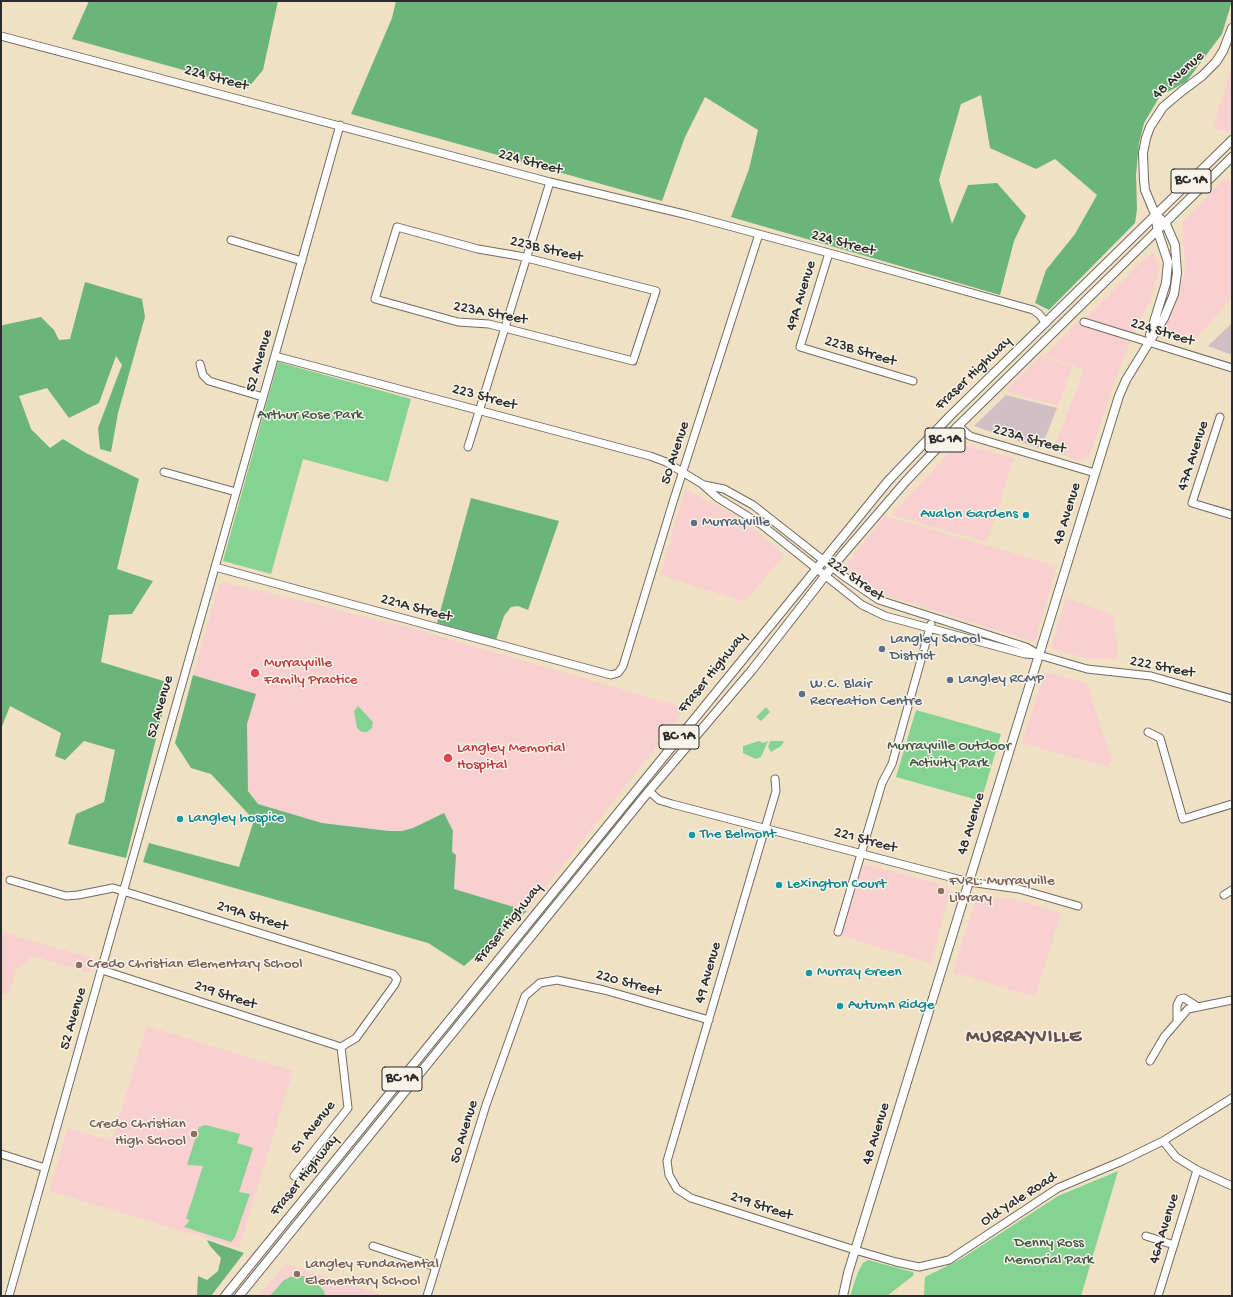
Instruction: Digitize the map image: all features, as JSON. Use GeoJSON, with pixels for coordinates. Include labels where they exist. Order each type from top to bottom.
{"type":"FeatureCollection","features":[{"type":"Feature","properties":{"kind":"main road","name":"48 Avenue"},"geometry":{"type":"LineString","coordinates":[[1148,342],[1155,315],[1164,294],[1168,262],[1158,232],[1155,214],[1145,190],[1142,170],[1143,154],[1150,127],[1163,107],[1172,98],[1208,71],[1223,52],[1232,28]]}},
{"type":"Feature","properties":{"kind":"main road","name":"Fraser Highway"},"geometry":{"type":"LineString","coordinates":[[225,1296],[823,560],[904,464],[1155,214],[1232,140]]}},
{"type":"Feature","properties":{"kind":"main road","name":"Fraser Highway"},"geometry":{"type":"LineString","coordinates":[[239,1296],[649,792],[752,670],[832,567],[906,482],[958,426],[1158,232],[1232,157]]}},
{"type":"Feature","properties":{"kind":"main road","name":"48 Avenue"},"geometry":{"type":"LineString","coordinates":[[842,1296],[1121,392],[1148,342],[1164,318],[1176,283],[1177,259],[1174,245],[1166,224],[1155,214]]}},
{"type":"Feature","properties":{"kind":"street","name":"224 Street"},"geometry":{"type":"LineString","coordinates":[[1,36],[550,182],[829,253],[1033,310],[1039,314],[1046,323]]}},
{"type":"Feature","properties":{"kind":"street","name":"52 Avenue"},"geometry":{"type":"LineString","coordinates":[[9,1296],[340,126]]}},
{"type":"Feature","properties":{"kind":"street"},"geometry":{"type":"LineString","coordinates":[[468,447],[506,329],[550,182]]}},
{"type":"Feature","properties":{"kind":"street","name":"223B Street"},"geometry":{"type":"LineString","coordinates":[[386,266],[397,227],[478,249],[527,258],[656,291],[633,361]]}},
{"type":"Feature","properties":{"kind":"street","name":"50 Avenue"},"geometry":{"type":"LineString","coordinates":[[611,675],[618,673],[623,666],[673,502],[759,234]]}},
{"type":"Feature","properties":{"kind":"street"},"geometry":{"type":"LineString","coordinates":[[231,240],[302,260]]}},
{"type":"Feature","properties":{"kind":"street","name":"49A Avenue"},"geometry":{"type":"LineString","coordinates":[[800,347],[829,253]]}},
{"type":"Feature","properties":{"kind":"street","name":"223A Street"},"geometry":{"type":"LineString","coordinates":[[386,266],[375,299],[458,322],[489,324],[633,361]]}},
{"type":"Feature","properties":{"kind":"street","name":"224 Street"},"geometry":{"type":"LineString","coordinates":[[1084,322],[1232,368]]}},
{"type":"Feature","properties":{"kind":"street","name":"223B Street"},"geometry":{"type":"LineString","coordinates":[[800,347],[913,381]]}},
{"type":"Feature","properties":{"kind":"street","name":"223 Street"},"geometry":{"type":"LineString","coordinates":[[275,356],[650,456],[666,462],[683,474]]}},
{"type":"Feature","properties":{"kind":"street"},"geometry":{"type":"LineString","coordinates":[[200,364],[203,375],[209,381],[263,397]]}},
{"type":"Feature","properties":{"kind":"street","name":"47A Avenue"},"geometry":{"type":"LineString","coordinates":[[1220,417],[1192,503],[1232,515]]}},
{"type":"Feature","properties":{"kind":"street","name":"223A Street"},"geometry":{"type":"LineString","coordinates":[[958,426],[970,436],[1095,473]]}},
{"type":"Feature","properties":{"kind":"street"},"geometry":{"type":"LineString","coordinates":[[164,472],[236,492]]}},
{"type":"Feature","properties":{"kind":"street","name":"222 Street"},"geometry":{"type":"LineString","coordinates":[[683,474],[702,484],[718,498],[762,525],[825,577],[873,611],[930,629],[1025,654],[1039,655],[1093,671],[1151,676],[1232,699]]}},
{"type":"Feature","properties":{"kind":"street","name":"222 Street"},"geometry":{"type":"LineString","coordinates":[[702,484],[724,489],[754,505],[868,595],[933,618],[1026,647],[1039,655]]}},
{"type":"Feature","properties":{"kind":"street","name":"221A Street"},"geometry":{"type":"LineString","coordinates":[[215,567],[611,675]]}},
{"type":"Feature","properties":{"kind":"street"},"geometry":{"type":"LineString","coordinates":[[838,932],[882,783],[892,764],[933,618]]}},
{"type":"Feature","properties":{"kind":"street"},"geometry":{"type":"LineString","coordinates":[[1148,732],[1160,738],[1183,819],[1232,804]]}},
{"type":"Feature","properties":{"kind":"street","name":"49 Avenue"},"geometry":{"type":"LineString","coordinates":[[669,1175],[667,1161],[776,791],[775,779]]}},
{"type":"Feature","properties":{"kind":"street","name":"221 Street"},"geometry":{"type":"LineString","coordinates":[[649,792],[662,801],[861,854],[969,882],[1019,889],[1078,906]]}},
{"type":"Feature","properties":{"kind":"street","name":"219A Street"},"geometry":{"type":"LineString","coordinates":[[10,880],[66,896],[78,895],[106,888],[124,891],[393,974],[397,979],[395,984],[356,1038],[341,1046]]}},
{"type":"Feature","properties":{"kind":"street"},"geometry":{"type":"LineString","coordinates":[[1224,895],[1232,890]]}},
{"type":"Feature","properties":{"kind":"street","name":"219 Street"},"geometry":{"type":"LineString","coordinates":[[102,970],[341,1046]]}},
{"type":"Feature","properties":{"kind":"street","name":"220 Street"},"geometry":{"type":"LineString","coordinates":[[540,983],[557,980],[604,990],[709,1020]]}},
{"type":"Feature","properties":{"kind":"street","name":"50 Avenue"},"geometry":{"type":"LineString","coordinates":[[427,1296],[514,1023],[525,996],[540,983]]}},
{"type":"Feature","properties":{"kind":"street"},"geometry":{"type":"LineString","coordinates":[[1177,1021],[1177,1005],[1180,1000],[1184,998],[1198,1007]]}},
{"type":"Feature","properties":{"kind":"street"},"geometry":{"type":"LineString","coordinates":[[1150,1061],[1164,1036],[1188,1009],[1232,1000]]}},
{"type":"Feature","properties":{"kind":"street","name":"51 Avenue"},"geometry":{"type":"LineString","coordinates":[[294,1176],[348,1108],[341,1046]]}},
{"type":"Feature","properties":{"kind":"street","name":"Old Yale Road"},"geometry":{"type":"LineString","coordinates":[[855,1250],[919,1267],[949,1260],[1058,1188],[1122,1162],[1163,1141],[1232,1098]]}},
{"type":"Feature","properties":{"kind":"street"},"geometry":{"type":"LineString","coordinates":[[1163,1141],[1176,1157],[1197,1170],[1232,1186]]}},
{"type":"Feature","properties":{"kind":"street"},"geometry":{"type":"LineString","coordinates":[[1,1154],[45,1168]]}},
{"type":"Feature","properties":{"kind":"street","name":"46A Avenue"},"geometry":{"type":"LineString","coordinates":[[1158,1296],[1197,1170]]}},
{"type":"Feature","properties":{"kind":"street","name":"219 Street"},"geometry":{"type":"LineString","coordinates":[[669,1175],[677,1189],[691,1198],[855,1250]]}},
{"type":"Feature","properties":{"kind":"street"},"geometry":{"type":"LineString","coordinates":[[1146,1236],[1174,1245]]}},
{"type":"Feature","properties":{"kind":"street"},"geometry":{"type":"LineString","coordinates":[[373,1246],[436,1267]]}},
{"type":"Feature","properties":{"kind":"shaded area"},"geometry":{"type":"Polygon","coordinates":[[[1232,67],[1232,128],[1228,132],[1213,128],[1232,67]]]}},
{"type":"Feature","properties":{"kind":"shaded area"},"geometry":{"type":"Polygon","coordinates":[[[1224,179],[1232,182],[1232,298],[1191,344],[1163,333],[1186,270],[1183,242],[1183,221],[1224,179]]]}},
{"type":"Feature","properties":{"kind":"shaded area"},"geometry":{"type":"Polygon","coordinates":[[[1153,253],[1160,265],[1150,302],[1137,325],[1119,370],[1089,457],[1079,461],[1053,451],[1084,370],[1045,356],[1074,325],[1091,313],[1142,261],[1153,253]]]}},
{"type":"Feature","properties":{"kind":"shaded area"},"geometry":{"type":"Polygon","coordinates":[[[1232,323],[1232,355],[1208,346],[1232,323]]]}},
{"type":"Feature","properties":{"kind":"shaded area"},"geometry":{"type":"Polygon","coordinates":[[[1041,356],[1072,367],[1058,406],[1005,391],[1041,356]]]}},
{"type":"Feature","properties":{"kind":"shaded area"},"geometry":{"type":"Polygon","coordinates":[[[1006,395],[1057,408],[1041,449],[974,426],[1006,395]]]}},
{"type":"Feature","properties":{"kind":"shaded area"},"geometry":{"type":"Polygon","coordinates":[[[958,443],[1014,458],[987,542],[892,515],[958,443]]]}},
{"type":"Feature","properties":{"kind":"shaded area"},"geometry":{"type":"Polygon","coordinates":[[[685,489],[743,519],[784,555],[745,602],[660,575],[685,489]]]}},
{"type":"Feature","properties":{"kind":"shaded area"},"geometry":{"type":"Polygon","coordinates":[[[885,516],[1057,566],[1035,642],[884,595],[853,574],[847,567],[848,562],[885,516]]]}},
{"type":"Feature","properties":{"kind":"shaded area","name":"Langley Memorial Hospital"},"geometry":{"type":"Polygon","coordinates":[[[224,582],[408,627],[679,706],[681,713],[679,718],[527,911],[454,889],[456,856],[452,852],[453,831],[444,813],[413,828],[402,831],[389,831],[322,823],[258,804],[248,791],[247,724],[255,694],[193,675],[219,585],[224,582]]]}},
{"type":"Feature","properties":{"kind":"shaded area"},"geometry":{"type":"Polygon","coordinates":[[[1066,598],[1114,615],[1118,659],[1085,658],[1051,648],[1066,598]]]}},
{"type":"Feature","properties":{"kind":"shaded area"},"geometry":{"type":"Polygon","coordinates":[[[1045,672],[1087,683],[1112,761],[1108,767],[1022,743],[1045,672]]]}},
{"type":"Feature","properties":{"kind":"shaded area"},"geometry":{"type":"Polygon","coordinates":[[[860,863],[947,886],[950,893],[930,963],[839,935],[860,863]]]}},
{"type":"Feature","properties":{"kind":"shaded area"},"geometry":{"type":"Polygon","coordinates":[[[977,896],[1014,899],[1061,913],[1035,997],[953,972],[977,896]]]}},
{"type":"Feature","properties":{"kind":"shaded area","name":"Credo Christian Elementary School"},"geometry":{"type":"Polygon","coordinates":[[[1,932],[95,959],[91,973],[33,956],[16,970],[9,993],[1,996],[1,932]]]}},
{"type":"Feature","properties":{"kind":"shaded area","name":"Credo Christian High School"},"geometry":{"type":"Polygon","coordinates":[[[147,1026],[293,1071],[239,1248],[49,1191],[68,1128],[112,1141],[147,1026]]]}},
{"type":"Feature","properties":{"kind":"shaded area","name":"Langley Fundamental Elementary School"},"geometry":{"type":"Polygon","coordinates":[[[286,1264],[385,1296],[258,1296],[286,1264]]]}},
{"type":"Feature","properties":{"kind":"green space"},"geometry":{"type":"Polygon","coordinates":[[[89,1],[278,1],[263,70],[248,88],[72,39],[89,1]]]}},
{"type":"Feature","properties":{"kind":"green space"},"geometry":{"type":"Polygon","coordinates":[[[396,1],[1232,1],[1222,34],[1186,82],[1160,96],[1144,123],[1139,143],[1136,175],[1137,210],[1135,223],[1049,310],[1035,303],[1046,270],[1075,234],[1097,195],[1055,159],[1036,169],[990,148],[981,95],[961,104],[939,180],[952,224],[968,185],[997,183],[1026,216],[1014,241],[1000,295],[731,217],[749,169],[758,130],[705,97],[685,137],[662,201],[351,114],[392,18],[396,1]]]}},
{"type":"Feature","properties":{"kind":"green space"},"geometry":{"type":"Polygon","coordinates":[[[85,282],[142,299],[145,317],[118,413],[111,452],[100,449],[98,428],[122,365],[116,356],[99,403],[69,418],[47,388],[19,396],[31,429],[50,448],[63,439],[86,453],[139,479],[117,569],[153,581],[132,614],[109,615],[101,662],[170,683],[126,858],[68,844],[76,814],[104,802],[115,750],[84,741],[65,760],[55,756],[61,733],[10,706],[1,729],[1,327],[3,325],[41,317],[54,330],[59,340],[70,339],[85,282]]]}},
{"type":"Feature","properties":{"kind":"green space","name":"Arthur Rose Park"},"geometry":{"type":"Polygon","coordinates":[[[278,362],[411,399],[388,482],[303,459],[271,574],[223,561],[278,362]]]}},
{"type":"Feature","properties":{"kind":"green space"},"geometry":{"type":"Polygon","coordinates":[[[471,498],[559,521],[528,610],[518,606],[511,607],[504,616],[496,640],[437,623],[471,498]]]}},
{"type":"Feature","properties":{"kind":"green space"},"geometry":{"type":"Polygon","coordinates":[[[193,675],[256,694],[247,724],[248,791],[258,804],[322,823],[389,831],[402,831],[413,828],[444,813],[453,831],[452,852],[456,855],[454,889],[527,911],[464,966],[428,943],[143,862],[149,843],[239,867],[254,820],[211,774],[191,768],[175,743],[193,675]]]}},
{"type":"Feature","properties":{"kind":"green space"},"geometry":{"type":"Polygon","coordinates":[[[358,706],[373,722],[372,728],[367,732],[362,732],[357,728],[354,711],[358,706]]]}},
{"type":"Feature","properties":{"kind":"green space"},"geometry":{"type":"Polygon","coordinates":[[[766,707],[770,712],[761,721],[756,717],[766,707]]]}},
{"type":"Feature","properties":{"kind":"green space","name":"Murrayville Outdoor Activity Park"},"geometry":{"type":"Polygon","coordinates":[[[916,710],[1001,734],[981,801],[896,777],[916,710]]]}},
{"type":"Feature","properties":{"kind":"green space"},"geometry":{"type":"Polygon","coordinates":[[[759,741],[763,743],[768,741],[761,757],[756,759],[743,753],[743,746],[759,741]]]}},
{"type":"Feature","properties":{"kind":"green space"},"geometry":{"type":"Polygon","coordinates":[[[770,741],[784,742],[781,746],[771,752],[768,747],[770,741]]]}},
{"type":"Feature","properties":{"kind":"green space"},"geometry":{"type":"Polygon","coordinates":[[[206,1125],[240,1134],[237,1143],[253,1148],[239,1192],[250,1194],[235,1237],[231,1242],[184,1227],[190,1220],[186,1219],[203,1166],[187,1165],[199,1127],[206,1125]]]}},
{"type":"Feature","properties":{"kind":"green space","name":"Denny Ross Memorial Park"},"geometry":{"type":"Polygon","coordinates":[[[1118,1171],[1081,1296],[924,1296],[925,1277],[961,1259],[1058,1196],[1118,1171]]]}},
{"type":"Feature","properties":{"kind":"green space"},"geometry":{"type":"Polygon","coordinates":[[[207,1240],[244,1253],[211,1296],[197,1296],[198,1276],[207,1280],[218,1271],[221,1258],[210,1246],[207,1240]]]}},
{"type":"Feature","properties":{"kind":"green space"},"geometry":{"type":"Polygon","coordinates":[[[868,1260],[913,1272],[914,1275],[887,1296],[850,1296],[858,1272],[863,1263],[868,1260]]]}},
{"type":"Feature","properties":{"kind":"green space"},"geometry":{"type":"Polygon","coordinates":[[[303,1276],[313,1279],[324,1291],[325,1296],[270,1296],[283,1281],[290,1277],[303,1276]]]}},
{"type":"Feature","properties":{"kind":"place","name":"Avalon Gardens"},"geometry":{"type":"Point","coordinates":[1026,515]}},
{"type":"Feature","properties":{"kind":"place","name":"Murrayville"},"geometry":{"type":"Point","coordinates":[694,523]}},
{"type":"Feature","properties":{"kind":"place","name":"Langley School District"},"geometry":{"type":"Point","coordinates":[882,649]}},
{"type":"Feature","properties":{"kind":"place","name":"Murrayville Family Practice"},"geometry":{"type":"Point","coordinates":[255,673]}},
{"type":"Feature","properties":{"kind":"place","name":"Langley RCMP"},"geometry":{"type":"Point","coordinates":[950,680]}},
{"type":"Feature","properties":{"kind":"place","name":"W.C. Blair Recreation Centre"},"geometry":{"type":"Point","coordinates":[802,694]}},
{"type":"Feature","properties":{"kind":"place","name":"Langley Memorial Hospital"},"geometry":{"type":"Point","coordinates":[448,758]}},
{"type":"Feature","properties":{"kind":"place","name":"Langley hospice"},"geometry":{"type":"Point","coordinates":[180,819]}},
{"type":"Feature","properties":{"kind":"place","name":"The Belmont"},"geometry":{"type":"Point","coordinates":[692,835]}},
{"type":"Feature","properties":{"kind":"place","name":"Lexington Court"},"geometry":{"type":"Point","coordinates":[779,885]}},
{"type":"Feature","properties":{"kind":"place","name":"FVRL: Murrayville Library"},"geometry":{"type":"Point","coordinates":[941,891]}},
{"type":"Feature","properties":{"kind":"place","name":"Credo Christian Elementary School"},"geometry":{"type":"Point","coordinates":[79,965]}},
{"type":"Feature","properties":{"kind":"place","name":"Murray Green"},"geometry":{"type":"Point","coordinates":[809,973]}},
{"type":"Feature","properties":{"kind":"place","name":"Autumn Ridge"},"geometry":{"type":"Point","coordinates":[840,1006]}},
{"type":"Feature","properties":{"kind":"place","name":"Credo Christian High School"},"geometry":{"type":"Point","coordinates":[194,1134]}},
{"type":"Feature","properties":{"kind":"place","name":"Langley Fundamental Elementary School"},"geometry":{"type":"Point","coordinates":[297,1274]}},
{"type":"Feature","properties":{"kind":"district","name":"MURRAYVILLE"},"geometry":{"type":"Point","coordinates":[1024,1038]}}]}
